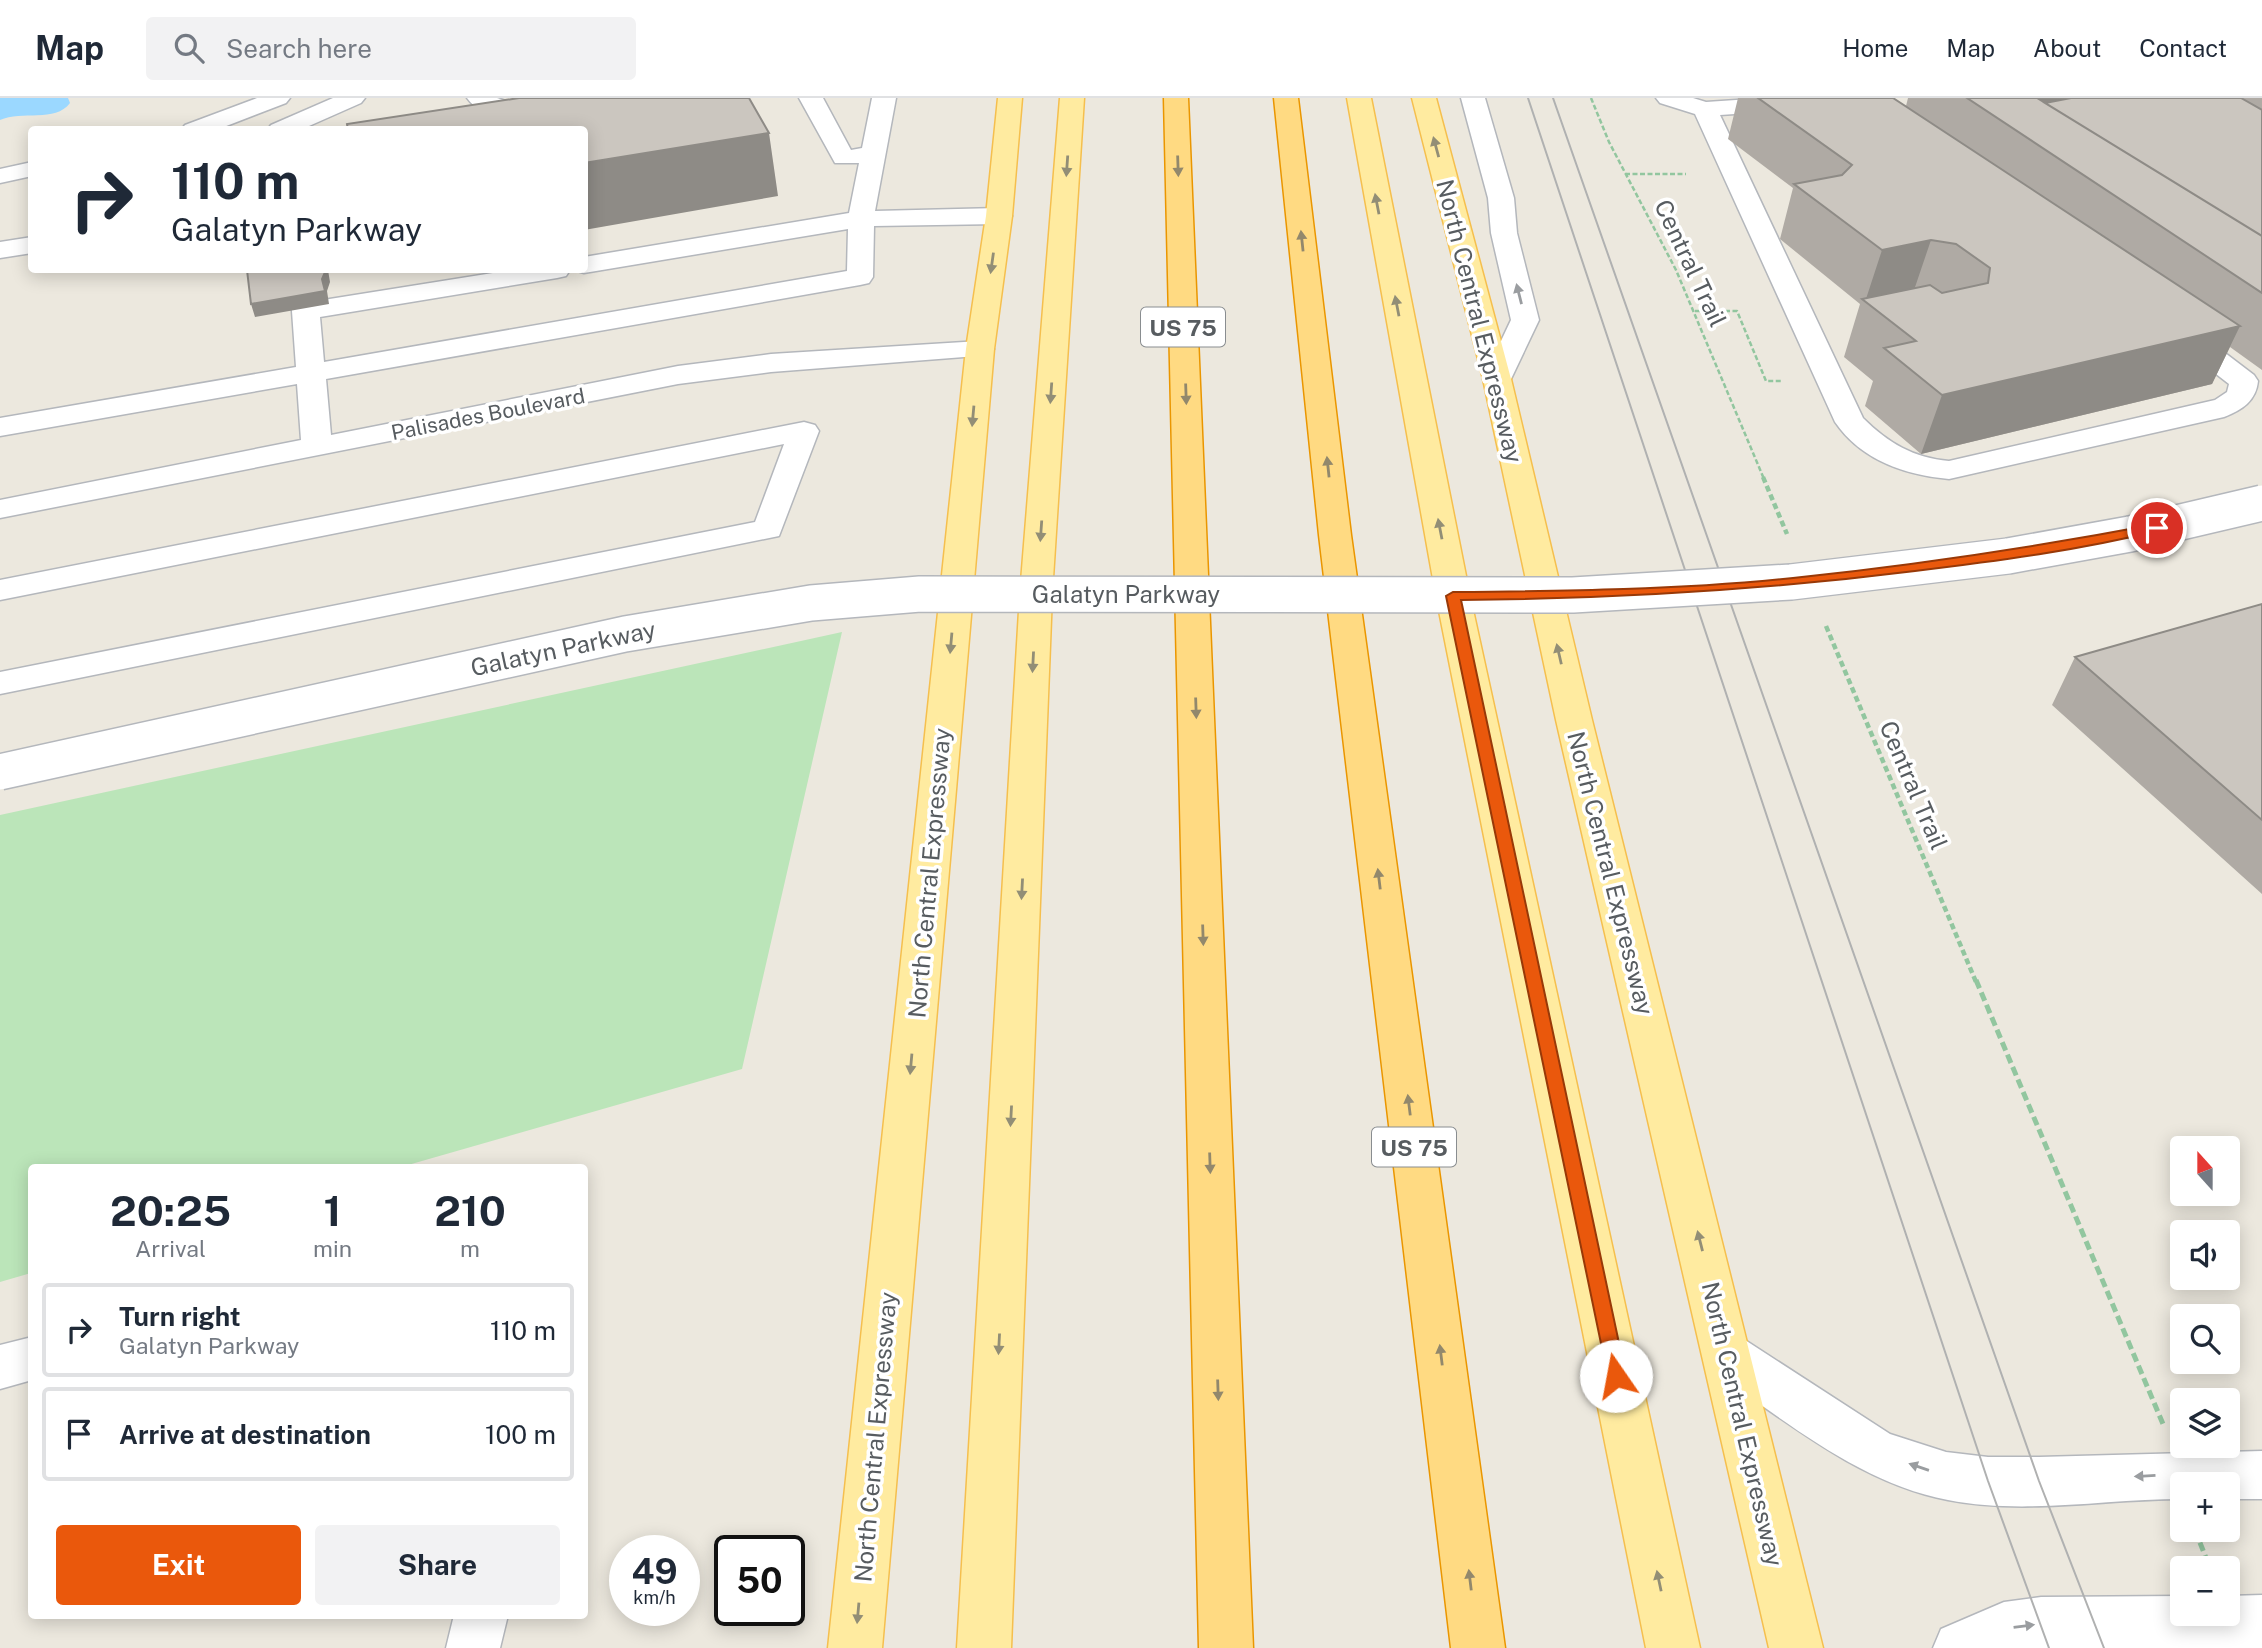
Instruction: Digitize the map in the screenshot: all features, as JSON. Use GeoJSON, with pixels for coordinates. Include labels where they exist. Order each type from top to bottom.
{"type":"FeatureCollection","features":[{"type":"Feature","properties":{"kind":"highway","name":"US 75"},"geometry":{"type":"LineString","coordinates":[[1176,98],[1226,1648]]}},
{"type":"Feature","properties":{"kind":"highway","name":"US 75"},"geometry":{"type":"LineString","coordinates":[[1286,98],[1335,535],[1478,1648]]}},
{"type":"Feature","properties":{"kind":"main road","name":"North Central Expressway"},"geometry":{"type":"LineString","coordinates":[[855,1648],[980,349],[999,216],[1010,98]]}},
{"type":"Feature","properties":{"kind":"main road"},"geometry":{"type":"LineString","coordinates":[[984,1648],[1036,594],[1072,98]]}},
{"type":"Feature","properties":{"kind":"main road"},"geometry":{"type":"LineString","coordinates":[[1360,98],[1366,146],[1453,596],[1672,1648]]}},
{"type":"Feature","properties":{"kind":"main road","name":"North Central Expressway"},"geometry":{"type":"LineString","coordinates":[[1423,98],[1497,379],[1577,734],[1728,1355],[1796,1648]]}},
{"type":"Feature","properties":{"kind":"street"},"geometry":{"type":"LineString","coordinates":[[209,98],[259,126]]}},
{"type":"Feature","properties":{"kind":"street"},"geometry":{"type":"LineString","coordinates":[[204,126],[278,98]]}},
{"type":"Feature","properties":{"kind":"street"},"geometry":{"type":"LineString","coordinates":[[288,126],[353,98]]}},
{"type":"Feature","properties":{"kind":"street"},"geometry":{"type":"LineString","coordinates":[[479,98],[510,113],[555,111],[638,98]]}},
{"type":"Feature","properties":{"kind":"street"},"geometry":{"type":"LineString","coordinates":[[811,98],[844,158],[875,153]]}},
{"type":"Feature","properties":{"kind":"street"},"geometry":{"type":"LineString","coordinates":[[0,427],[860,277],[861,219],[884,98]]}},
{"type":"Feature","properties":{"kind":"street"},"geometry":{"type":"LineString","coordinates":[[1474,98],[1501,198],[1504,233],[1525,320],[1497,379]]}},
{"type":"Feature","properties":{"kind":"street"},"geometry":{"type":"LineString","coordinates":[[1668,98],[1706,109],[1844,100],[1875,111]]}},
{"type":"Feature","properties":{"kind":"street"},"geometry":{"type":"LineString","coordinates":[[1706,109],[1850,422],[1866,439],[1904,463],[1928,469],[1949,470],[2214,411],[2234,402],[2244,391],[2244,381],[2162,320]]}},
{"type":"Feature","properties":{"kind":"street"},"geometry":{"type":"LineString","coordinates":[[0,176],[28,170]]}},
{"type":"Feature","properties":{"kind":"street"},"geometry":{"type":"LineString","coordinates":[[0,198],[28,194]]}},
{"type":"Feature","properties":{"kind":"street"},"geometry":{"type":"LineString","coordinates":[[588,264],[861,219],[999,216]]}},
{"type":"Feature","properties":{"kind":"street"},"geometry":{"type":"LineString","coordinates":[[0,250],[28,246]]}},
{"type":"Feature","properties":{"kind":"street"},"geometry":{"type":"LineString","coordinates":[[297,273],[306,311],[313,371],[317,448]]}},
{"type":"Feature","properties":{"kind":"street"},"geometry":{"type":"LineString","coordinates":[[306,311],[539,273]]}},
{"type":"Feature","properties":{"kind":"street","name":"Palisades Boulevard"},"geometry":{"type":"LineString","coordinates":[[0,509],[678,375],[785,362],[980,349]]}},
{"type":"Feature","properties":{"kind":"street"},"geometry":{"type":"LineString","coordinates":[[0,590],[804,431],[768,529],[0,683]]}},
{"type":"Feature","properties":{"kind":"street","name":"Galatyn Parkway"},"geometry":{"type":"LineString","coordinates":[[0,772],[625,634],[811,603],[920,594],[1573,595],[1791,582],[2008,556],[2130,534],[2262,503]]}},
{"type":"Feature","properties":{"kind":"street"},"geometry":{"type":"LineString","coordinates":[[1728,1355],[1875,1452],[1946,1476],[1988,1481],[2039,1481],[2170,1475]]}},
{"type":"Feature","properties":{"kind":"street"},"geometry":{"type":"LineString","coordinates":[[0,1367],[28,1359]]}},
{"type":"Feature","properties":{"kind":"street"},"geometry":{"type":"LineString","coordinates":[[2240,1475],[2262,1475]]}},
{"type":"Feature","properties":{"kind":"street"},"geometry":{"type":"LineString","coordinates":[[473,1648],[480,1619]]}},
{"type":"Feature","properties":{"kind":"street"},"geometry":{"type":"LineString","coordinates":[[1960,1648],[2004,1629],[2041,1624],[2262,1622]]}},
{"type":"Feature","properties":{"kind":"path","name":"Central Trail"},"geometry":{"type":"LineString","coordinates":[[1591,98],[1625,174],[1659,234],[1695,311],[1791,545]]}},
{"type":"Feature","properties":{"kind":"path"},"geometry":{"type":"LineString","coordinates":[[1625,174],[1689,174]]}},
{"type":"Feature","properties":{"kind":"path"},"geometry":{"type":"LineString","coordinates":[[1695,311],[1737,311],[1766,381],[1831,380]]}},
{"type":"Feature","properties":{"kind":"path","name":"Central Trail"},"geometry":{"type":"LineString","coordinates":[[1824,621],[2161,1414],[2173,1472]]}},
{"type":"Feature","properties":{"kind":"green space"},"geometry":{"type":"Polygon","coordinates":[[[842,632],[742,1069],[411,1164],[28,1164],[28,1274],[0,1282],[0,815],[842,632]]]}},
{"type":"Feature","properties":{"kind":"water"},"geometry":{"type":"Polygon","coordinates":[[[0,98],[68,98],[70,103],[56,113],[0,120],[0,98]]]}},
{"type":"Feature","properties":{"kind":"building"},"geometry":{"type":"Polygon","coordinates":[[[519,98],[749,98],[769,133],[588,162],[588,126],[347,124],[519,98]]]}},
{"type":"Feature","properties":{"kind":"building"},"geometry":{"type":"Polygon","coordinates":[[[1758,98],[1893,98],[2240,326],[1942,395],[1884,348],[1916,341],[1862,299],[1930,285],[1942,293],[1988,283],[1990,268],[1956,244],[1931,240],[1882,250],[1794,184],[1842,175],[1852,165],[1758,98]]]}},
{"type":"Feature","properties":{"kind":"building"},"geometry":{"type":"Polygon","coordinates":[[[1967,98],[2037,98],[2262,236],[2262,293],[1967,98]]]}},
{"type":"Feature","properties":{"kind":"building"},"geometry":{"type":"Polygon","coordinates":[[[2071,98],[2241,98],[2262,110],[2262,236],[2045,103],[2071,98]]]}},
{"type":"Feature","properties":{"kind":"building"},"geometry":{"type":"Polygon","coordinates":[[[247,273],[325,273],[322,279],[325,291],[251,304],[247,273]]]}},
{"type":"Feature","properties":{"kind":"building"},"geometry":{"type":"Polygon","coordinates":[[[2262,604],[2262,820],[2075,657],[2262,604]]]}},
{"type":"Feature","properties":{"kind":"tram line"},"geometry":{"type":"LineString","coordinates":[[1528,98],[1988,1481],[2049,1648]]}},
{"type":"Feature","properties":{"kind":"tram line"},"geometry":{"type":"LineString","coordinates":[[1553,98],[2039,1481],[2104,1648]]}},
{"type":"Feature","properties":{"kind":"route"},"geometry":{"type":"LineString","coordinates":[[1616,1376],[1453,596],[1573,595],[1791,582],[2008,556],[2157,528]]}}]}
